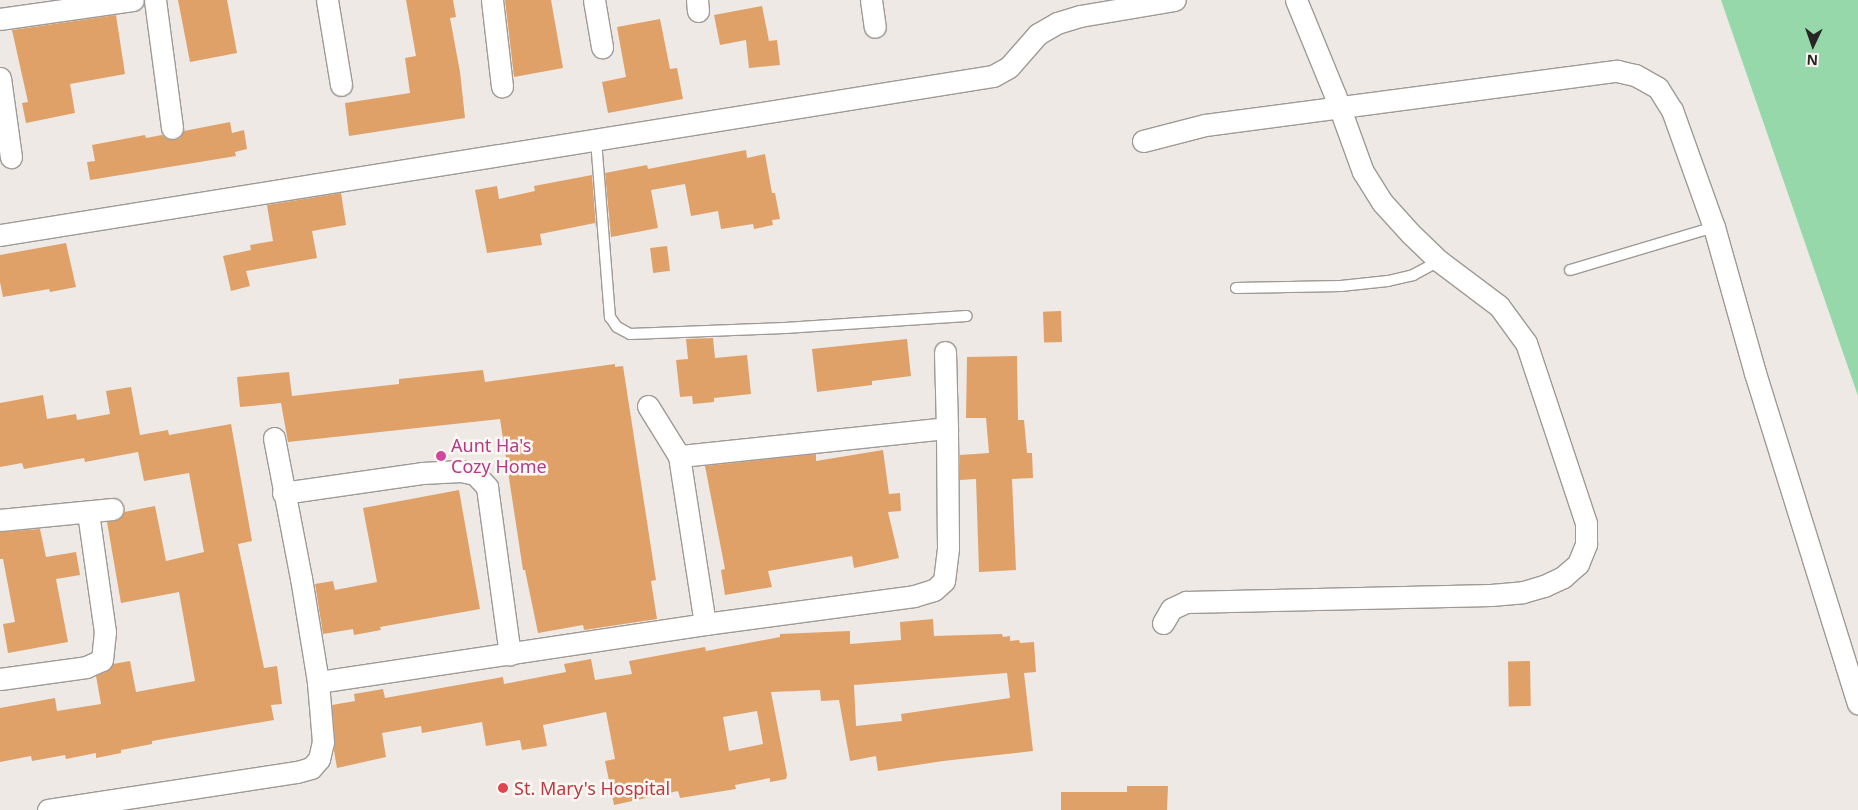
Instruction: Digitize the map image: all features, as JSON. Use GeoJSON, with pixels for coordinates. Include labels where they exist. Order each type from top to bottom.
{"type":"FeatureCollection","features":[{"type":"Feature","properties":{"kind":"street"},"geometry":{"type":"LineString","coordinates":[[0,19],[133,0]]}},
{"type":"Feature","properties":{"kind":"street"},"geometry":{"type":"LineString","coordinates":[[155,0],[172,128]]}},
{"type":"Feature","properties":{"kind":"street"},"geometry":{"type":"LineString","coordinates":[[327,0],[341,85]]}},
{"type":"Feature","properties":{"kind":"street"},"geometry":{"type":"LineString","coordinates":[[492,0],[502,86]]}},
{"type":"Feature","properties":{"kind":"street"},"geometry":{"type":"LineString","coordinates":[[594,0],[602,47]]}},
{"type":"Feature","properties":{"kind":"street"},"geometry":{"type":"LineString","coordinates":[[871,0],[874,27]]}},
{"type":"Feature","properties":{"kind":"street"},"geometry":{"type":"LineString","coordinates":[[0,235],[993,76],[1009,67],[1038,34],[1057,23],[1080,16],[1174,0]]}},
{"type":"Feature","properties":{"kind":"street"},"geometry":{"type":"LineString","coordinates":[[1163,623],[1171,609],[1194,602],[1491,595],[1523,592],[1544,586],[1563,577],[1578,564],[1586,544],[1586,523],[1526,343],[1499,306],[1439,261],[1382,202],[1362,172],[1339,106],[1296,0]]}},
{"type":"Feature","properties":{"kind":"street"},"geometry":{"type":"LineString","coordinates":[[1143,141],[1205,125],[1617,71],[1635,75],[1658,88],[1672,110],[1714,227],[1755,373],[1858,703]]}},
{"type":"Feature","properties":{"kind":"street"},"geometry":{"type":"LineString","coordinates":[[0,78],[11,157]]}},
{"type":"Feature","properties":{"kind":"street"},"geometry":{"type":"LineString","coordinates":[[318,682],[705,624],[914,596],[934,590],[944,581],[948,547],[945,352]]}},
{"type":"Feature","properties":{"kind":"street"},"geometry":{"type":"LineString","coordinates":[[648,406],[679,456],[705,624]]}},
{"type":"Feature","properties":{"kind":"street"},"geometry":{"type":"LineString","coordinates":[[679,456],[947,428]]}},
{"type":"Feature","properties":{"kind":"street"},"geometry":{"type":"LineString","coordinates":[[48,810],[297,772],[311,768],[319,759],[323,742],[318,682],[301,578],[283,493],[274,438]]}},
{"type":"Feature","properties":{"kind":"street"},"geometry":{"type":"LineString","coordinates":[[283,493],[422,473],[461,471],[475,474],[487,487],[510,654]]}},
{"type":"Feature","properties":{"kind":"street"},"geometry":{"type":"LineString","coordinates":[[0,520],[112,509]]}},
{"type":"Feature","properties":{"kind":"street"},"geometry":{"type":"LineString","coordinates":[[0,679],[86,667],[102,660],[105,632],[88,512]]}},
{"type":"Feature","properties":{"kind":"lane"},"geometry":{"type":"LineString","coordinates":[[596,140],[610,316],[617,327],[630,334],[785,328],[967,316]]}},
{"type":"Feature","properties":{"kind":"lane"},"geometry":{"type":"LineString","coordinates":[[1570,270],[1714,227]]}},
{"type":"Feature","properties":{"kind":"lane"},"geometry":{"type":"LineString","coordinates":[[1236,288],[1341,286],[1388,281],[1413,275],[1439,261]]}},
{"type":"Feature","properties":{"kind":"green space"},"geometry":{"type":"Polygon","coordinates":[[[1721,0],[1858,0],[1858,396],[1721,0]]]}},
{"type":"Feature","properties":{"kind":"building"},"geometry":{"type":"Polygon","coordinates":[[[178,0],[227,0],[237,53],[190,62],[178,0]]]}},
{"type":"Feature","properties":{"kind":"building"},"geometry":{"type":"Polygon","coordinates":[[[406,0],[453,0],[456,17],[450,18],[460,72],[465,118],[349,136],[345,103],[410,93],[405,58],[416,56],[406,0]]]}},
{"type":"Feature","properties":{"kind":"building"},"geometry":{"type":"Polygon","coordinates":[[[505,0],[551,0],[563,68],[514,77],[505,0]]]}},
{"type":"Feature","properties":{"kind":"building"},"geometry":{"type":"Polygon","coordinates":[[[762,6],[769,41],[777,40],[780,65],[749,68],[746,40],[720,45],[714,15],[762,6]]]}},
{"type":"Feature","properties":{"kind":"building"},"geometry":{"type":"Polygon","coordinates":[[[116,15],[125,74],[70,84],[75,113],[26,123],[22,103],[28,102],[12,30],[116,15]]]}},
{"type":"Feature","properties":{"kind":"building"},"geometry":{"type":"Polygon","coordinates":[[[660,19],[670,69],[677,68],[683,99],[608,113],[602,82],[626,77],[617,27],[660,19]]]}},
{"type":"Feature","properties":{"kind":"building"},"geometry":{"type":"Polygon","coordinates":[[[230,122],[232,133],[244,130],[247,149],[235,152],[236,156],[90,180],[87,162],[95,161],[92,145],[145,135],[146,138],[162,135],[167,139],[174,140],[180,138],[184,131],[230,122]]]}},
{"type":"Feature","properties":{"kind":"building"},"geometry":{"type":"Polygon","coordinates":[[[746,150],[747,158],[765,154],[772,193],[775,193],[780,219],[772,220],[773,225],[754,229],[753,224],[721,229],[718,211],[691,216],[685,184],[651,190],[658,228],[611,237],[605,173],[647,165],[648,169],[746,150]]]}},
{"type":"Feature","properties":{"kind":"building"},"geometry":{"type":"Polygon","coordinates":[[[592,175],[596,228],[595,223],[540,234],[542,245],[487,253],[475,190],[497,186],[499,199],[535,191],[534,186],[592,175]]]}},
{"type":"Feature","properties":{"kind":"building"},"geometry":{"type":"Polygon","coordinates":[[[341,193],[346,225],[312,231],[317,258],[246,271],[250,286],[231,291],[223,256],[251,250],[250,245],[273,241],[267,205],[341,193]]]}},
{"type":"Feature","properties":{"kind":"building"},"geometry":{"type":"Polygon","coordinates":[[[66,243],[76,287],[50,292],[49,289],[3,297],[0,282],[0,255],[66,243]]]}},
{"type":"Feature","properties":{"kind":"building"},"geometry":{"type":"Polygon","coordinates":[[[667,246],[670,271],[653,273],[650,248],[667,246]]]}},
{"type":"Feature","properties":{"kind":"building"},"geometry":{"type":"Polygon","coordinates":[[[1061,311],[1062,342],[1044,343],[1043,312],[1061,311]]]}},
{"type":"Feature","properties":{"kind":"building"},"geometry":{"type":"Polygon","coordinates":[[[713,338],[715,358],[747,355],[751,394],[714,398],[714,402],[693,404],[692,396],[680,397],[676,360],[688,359],[686,339],[713,338]]]}},
{"type":"Feature","properties":{"kind":"building"},"geometry":{"type":"Polygon","coordinates":[[[907,339],[911,376],[872,381],[872,385],[817,392],[812,349],[907,339]]]}},
{"type":"Feature","properties":{"kind":"building"},"geometry":{"type":"Polygon","coordinates":[[[1017,356],[1018,420],[1024,420],[1027,453],[1032,453],[1033,478],[1012,479],[1016,570],[979,572],[976,479],[960,480],[960,455],[989,453],[986,418],[966,418],[967,357],[1017,356]]]}},
{"type":"Feature","properties":{"kind":"building"},"geometry":{"type":"Polygon","coordinates":[[[615,364],[615,367],[623,366],[656,580],[651,581],[657,619],[584,630],[583,625],[538,633],[525,570],[523,570],[500,419],[288,442],[281,403],[240,407],[237,377],[289,372],[292,396],[399,384],[399,379],[483,370],[485,382],[615,364]]]}},
{"type":"Feature","properties":{"kind":"building"},"geometry":{"type":"Polygon","coordinates":[[[131,387],[140,435],[168,430],[169,435],[231,424],[252,541],[238,544],[264,668],[277,666],[282,704],[271,705],[274,720],[152,741],[152,744],[121,750],[121,753],[96,758],[96,753],[66,759],[65,755],[32,761],[31,756],[0,762],[0,708],[55,698],[57,711],[101,704],[96,676],[107,671],[113,664],[130,661],[136,692],[195,681],[179,592],[121,603],[107,522],[119,519],[124,512],[155,506],[166,561],[204,552],[189,473],[144,481],[138,452],[85,462],[84,458],[24,469],[22,463],[0,467],[0,403],[43,395],[47,419],[76,414],[77,420],[110,414],[106,391],[131,387]]]}},
{"type":"Feature","properties":{"kind":"building"},"geometry":{"type":"Polygon","coordinates":[[[883,450],[889,494],[900,493],[901,511],[888,512],[899,558],[854,568],[852,556],[768,571],[772,587],[725,595],[721,570],[725,569],[705,466],[816,454],[816,461],[883,450]]]}},
{"type":"Feature","properties":{"kind":"building"},"geometry":{"type":"Polygon","coordinates":[[[459,490],[480,609],[380,627],[381,630],[354,635],[353,629],[323,634],[315,584],[333,581],[335,590],[377,582],[363,508],[459,490]]]}},
{"type":"Feature","properties":{"kind":"building"},"geometry":{"type":"Polygon","coordinates":[[[40,529],[46,557],[76,552],[80,575],[56,579],[68,642],[8,653],[3,624],[15,622],[3,559],[0,559],[0,532],[40,529]]]}},
{"type":"Feature","properties":{"kind":"building"},"geometry":{"type":"Polygon","coordinates":[[[933,619],[934,636],[1002,634],[1003,637],[1010,636],[1010,641],[1019,640],[1020,643],[1034,642],[1036,672],[1024,673],[1033,751],[943,761],[878,771],[876,756],[850,761],[839,700],[821,701],[820,690],[771,692],[787,775],[786,779],[770,782],[770,778],[735,785],[736,789],[680,798],[678,791],[614,805],[605,761],[615,759],[606,712],[543,725],[547,746],[522,750],[520,740],[486,746],[482,722],[422,733],[421,726],[382,733],[386,757],[337,768],[334,751],[332,705],[355,701],[354,694],[383,689],[385,698],[503,677],[504,684],[566,672],[564,664],[591,659],[595,680],[632,674],[629,661],[705,647],[706,651],[780,637],[780,634],[850,631],[850,644],[901,640],[900,622],[933,619]],[[1007,673],[854,685],[856,726],[902,721],[901,714],[1010,698],[1007,673]],[[757,711],[723,717],[729,751],[763,744],[757,711]]]}},
{"type":"Feature","properties":{"kind":"building"},"geometry":{"type":"Polygon","coordinates":[[[1508,661],[1530,661],[1531,706],[1509,706],[1508,661]]]}},
{"type":"Feature","properties":{"kind":"building"},"geometry":{"type":"Polygon","coordinates":[[[1127,786],[1168,786],[1167,810],[1061,810],[1061,792],[1127,792],[1127,786]]]}},
{"type":"Feature","properties":{"kind":"place","name":"Aunt Ha's Cozy Home"},"geometry":{"type":"Point","coordinates":[441,456]}},
{"type":"Feature","properties":{"kind":"place","name":"St. Mary's Hospital"},"geometry":{"type":"Point","coordinates":[503,788]}}]}
